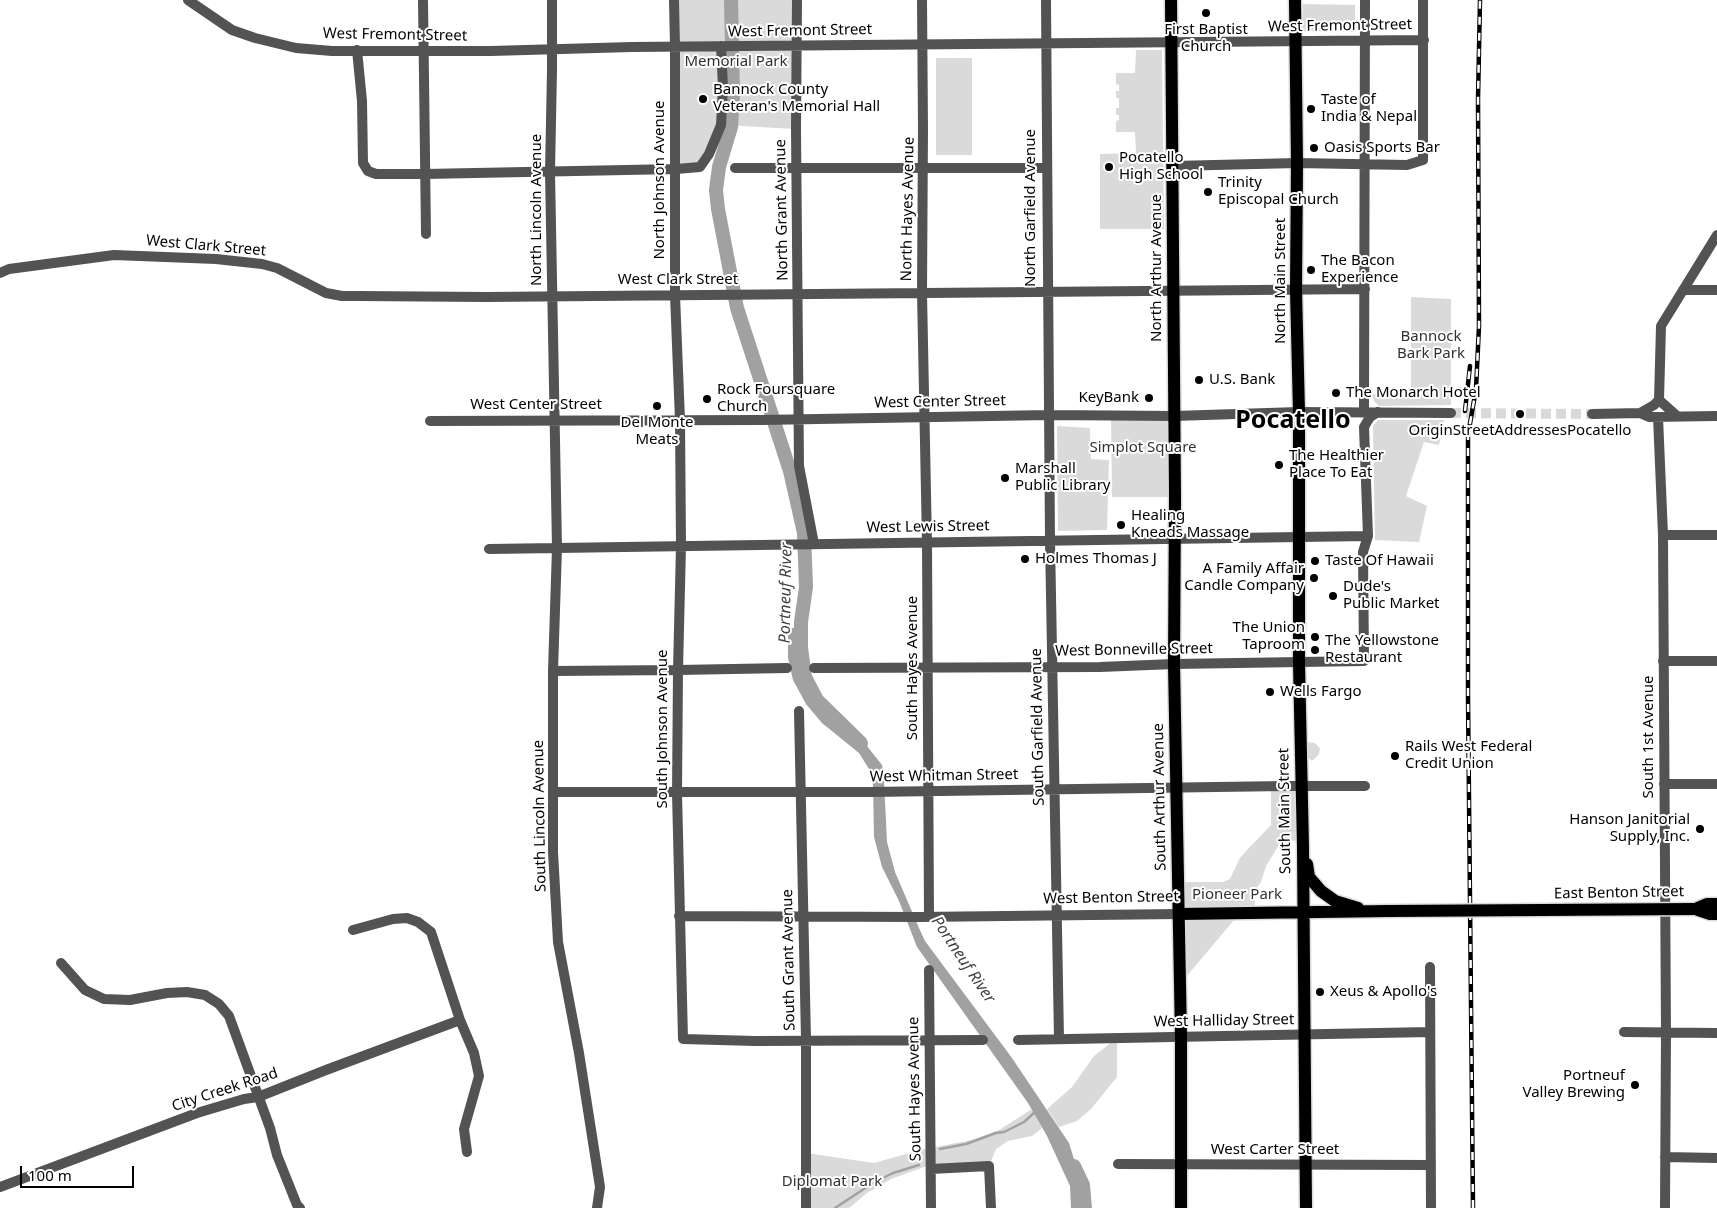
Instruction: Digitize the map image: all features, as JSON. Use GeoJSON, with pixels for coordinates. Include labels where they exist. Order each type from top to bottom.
{"type":"FeatureCollection","features":[{"type":"Feature","properties":{"kind":"main road","name":"North Arthur Avenue"},"geometry":{"type":"LineString","coordinates":[[1171,0],[1174,416]]}},
{"type":"Feature","properties":{"kind":"main road","name":"North Main Street"},"geometry":{"type":"LineString","coordinates":[[1295,0],[1296,290],[1299,412]]}},
{"type":"Feature","properties":{"kind":"main road","name":"South Main Street"},"geometry":{"type":"LineString","coordinates":[[1299,412],[1299,662],[1303,847],[1306,1208]]}},
{"type":"Feature","properties":{"kind":"main road","name":"South Arthur Avenue"},"geometry":{"type":"LineString","coordinates":[[1174,416],[1174,664],[1181,1037],[1181,1208]]}},
{"type":"Feature","properties":{"kind":"main road"},"geometry":{"type":"LineString","coordinates":[[1303,847],[1309,877],[1321,891],[1335,901],[1375,912]]}},
{"type":"Feature","properties":{"kind":"main road","name":"East Benton Street"},"geometry":{"type":"LineString","coordinates":[[1695,909],[1707,904],[1717,904]]}},
{"type":"Feature","properties":{"kind":"main road","name":"East Benton Street"},"geometry":{"type":"LineString","coordinates":[[1543,910],[1695,909],[1710,914],[1717,914]]}},
{"type":"Feature","properties":{"kind":"main road","name":"West Benton Street"},"geometry":{"type":"LineString","coordinates":[[1178,914],[1543,910]]}},
{"type":"Feature","properties":{"kind":"street","name":"West Fremont Street"},"geometry":{"type":"LineString","coordinates":[[188,0],[232,30],[263,41],[296,48],[332,51],[1424,40]]}},
{"type":"Feature","properties":{"kind":"street"},"geometry":{"type":"LineString","coordinates":[[423,0],[426,234]]}},
{"type":"Feature","properties":{"kind":"street","name":"North Lincoln Avenue"},"geometry":{"type":"LineString","coordinates":[[552,0],[550,172],[555,420]]}},
{"type":"Feature","properties":{"kind":"street","name":"North Johnson Avenue"},"geometry":{"type":"LineString","coordinates":[[674,0],[676,47],[675,295],[680,420]]}},
{"type":"Feature","properties":{"kind":"street","name":"North Grant Avenue"},"geometry":{"type":"LineString","coordinates":[[797,0],[796,129],[798,168],[799,419]]}},
{"type":"Feature","properties":{"kind":"street","name":"North Hayes Avenue"},"geometry":{"type":"LineString","coordinates":[[922,0],[924,418]]}},
{"type":"Feature","properties":{"kind":"street","name":"North Garfield Avenue"},"geometry":{"type":"LineString","coordinates":[[1046,0],[1048,415]]}},
{"type":"Feature","properties":{"kind":"street"},"geometry":{"type":"LineString","coordinates":[[1364,412],[1365,0]]}},
{"type":"Feature","properties":{"kind":"street"},"geometry":{"type":"LineString","coordinates":[[1173,166],[1297,163],[1407,165],[1423,160],[1423,0]]}},
{"type":"Feature","properties":{"kind":"street"},"geometry":{"type":"LineString","coordinates":[[357,50],[362,101],[363,163],[368,171],[376,174],[425,174],[676,170],[700,167],[709,154],[721,125],[721,46]]}},
{"type":"Feature","properties":{"kind":"street"},"geometry":{"type":"LineString","coordinates":[[735,168],[1046,168]]}},
{"type":"Feature","properties":{"kind":"street"},"geometry":{"type":"LineString","coordinates":[[1640,413],[1659,400],[1661,326],[1717,235]]}},
{"type":"Feature","properties":{"kind":"street","name":"West Clark Street"},"geometry":{"type":"LineString","coordinates":[[0,273],[9,269],[105,256],[216,259],[262,264],[277,268],[326,293],[342,296],[744,295],[1364,289]]}},
{"type":"Feature","properties":{"kind":"street"},"geometry":{"type":"LineString","coordinates":[[1683,290],[1717,290]]}},
{"type":"Feature","properties":{"kind":"street"},"geometry":{"type":"LineString","coordinates":[[1659,400],[1677,416]]}},
{"type":"Feature","properties":{"kind":"street","name":"West Center Street"},"geometry":{"type":"LineString","coordinates":[[430,421],[761,420],[1048,415],[1174,416],[1299,412],[1451,413]]}},
{"type":"Feature","properties":{"kind":"street"},"geometry":{"type":"LineString","coordinates":[[1346,412],[1358,418],[1364,427],[1368,536]]}},
{"type":"Feature","properties":{"kind":"street"},"geometry":{"type":"LineString","coordinates":[[1364,427],[1370,417],[1379,412]]}},
{"type":"Feature","properties":{"kind":"street"},"geometry":{"type":"LineString","coordinates":[[1592,414],[1640,413],[1649,417],[1717,416]]}},
{"type":"Feature","properties":{"kind":"street","name":"South Garfield Avenue"},"geometry":{"type":"LineString","coordinates":[[1048,415],[1058,1039]]}},
{"type":"Feature","properties":{"kind":"street","name":"South 1st Avenue"},"geometry":{"type":"LineString","coordinates":[[1658,417],[1662,535],[1666,1033],[1665,1208]]}},
{"type":"Feature","properties":{"kind":"street","name":"South Hayes Avenue"},"geometry":{"type":"LineString","coordinates":[[924,418],[929,791],[924,917]]}},
{"type":"Feature","properties":{"kind":"street"},"geometry":{"type":"LineString","coordinates":[[799,419],[799,466],[814,544]]}},
{"type":"Feature","properties":{"kind":"street","name":"South Lincoln Avenue"},"geometry":{"type":"LineString","coordinates":[[555,420],[557,548],[553,852],[558,942],[579,1053],[600,1187],[597,1208]]}},
{"type":"Feature","properties":{"kind":"street","name":"South Johnson Avenue"},"geometry":{"type":"LineString","coordinates":[[680,420],[681,546],[677,793],[683,1039],[806,1040]]}},
{"type":"Feature","properties":{"kind":"street"},"geometry":{"type":"LineString","coordinates":[[1662,535],[1717,535]]}},
{"type":"Feature","properties":{"kind":"street","name":"West Lewis Street"},"geometry":{"type":"LineString","coordinates":[[488,549],[1368,536]]}},
{"type":"Feature","properties":{"kind":"street","name":"West Bonneville Street"},"geometry":{"type":"LineString","coordinates":[[814,668],[928,666],[1052,667],[1364,662],[1363,552],[1368,536]]}},
{"type":"Feature","properties":{"kind":"street"},"geometry":{"type":"LineString","coordinates":[[1663,661],[1717,661]]}},
{"type":"Feature","properties":{"kind":"street"},"geometry":{"type":"LineString","coordinates":[[554,671],[787,668]]}},
{"type":"Feature","properties":{"kind":"street","name":"South Grant Avenue"},"geometry":{"type":"LineString","coordinates":[[799,711],[806,1040],[806,1208]]}},
{"type":"Feature","properties":{"kind":"street"},"geometry":{"type":"LineString","coordinates":[[1664,784],[1717,784]]}},
{"type":"Feature","properties":{"kind":"street","name":"West Whitman Street"},"geometry":{"type":"LineString","coordinates":[[554,792],[890,792],[1365,786]]}},
{"type":"Feature","properties":{"kind":"street","name":"West Benton Street"},"geometry":{"type":"LineString","coordinates":[[679,916],[924,917],[1178,914]]}},
{"type":"Feature","properties":{"kind":"street"},"geometry":{"type":"LineString","coordinates":[[353,930],[393,919],[407,918],[418,922],[431,932],[460,1020],[474,1053],[479,1076],[464,1129],[467,1152]]}},
{"type":"Feature","properties":{"kind":"street"},"geometry":{"type":"LineString","coordinates":[[61,963],[85,990],[104,999],[130,1000],[167,993],[187,992],[206,995],[219,1004],[229,1016],[270,1128],[277,1155],[297,1205],[300,1208]]}},
{"type":"Feature","properties":{"kind":"street"},"geometry":{"type":"LineString","coordinates":[[1430,967],[1431,1208]]}},
{"type":"Feature","properties":{"kind":"street","name":"South Hayes Avenue"},"geometry":{"type":"LineString","coordinates":[[929,970],[931,1208]]}},
{"type":"Feature","properties":{"kind":"street","name":"City Creek Road"},"geometry":{"type":"LineString","coordinates":[[0,1187],[197,1113],[244,1099],[258,1097],[460,1020]]}},
{"type":"Feature","properties":{"kind":"street","name":"West Halliday Street"},"geometry":{"type":"LineString","coordinates":[[1018,1040],[1430,1032]]}},
{"type":"Feature","properties":{"kind":"street"},"geometry":{"type":"LineString","coordinates":[[1624,1032],[1717,1033]]}},
{"type":"Feature","properties":{"kind":"street"},"geometry":{"type":"LineString","coordinates":[[806,1040],[983,1040]]}},
{"type":"Feature","properties":{"kind":"street"},"geometry":{"type":"LineString","coordinates":[[1665,1157],[1717,1158]]}},
{"type":"Feature","properties":{"kind":"street","name":"West Carter Street"},"geometry":{"type":"LineString","coordinates":[[1118,1164],[1431,1165]]}},
{"type":"Feature","properties":{"kind":"street"},"geometry":{"type":"LineString","coordinates":[[931,1169],[989,1166],[991,1208]]}},
{"type":"Feature","properties":{"kind":"green space","name":"Memorial Park"},"geometry":{"type":"Polygon","coordinates":[[[674,0],[797,0],[796,129],[721,125],[700,167],[676,169],[674,0]]]}},
{"type":"Feature","properties":{"kind":"green space"},"geometry":{"type":"Polygon","coordinates":[[[1303,4],[1355,5],[1355,28],[1353,32],[1303,31],[1303,4]]]}},
{"type":"Feature","properties":{"kind":"green space"},"geometry":{"type":"Polygon","coordinates":[[[1136,50],[1162,50],[1164,229],[1100,229],[1100,154],[1136,153],[1135,132],[1116,132],[1116,121],[1119,120],[1119,115],[1116,115],[1116,108],[1119,108],[1119,98],[1116,98],[1116,91],[1119,91],[1119,85],[1116,84],[1116,73],[1135,73],[1136,50]]]}},
{"type":"Feature","properties":{"kind":"green space"},"geometry":{"type":"Polygon","coordinates":[[[936,58],[972,58],[972,155],[936,155],[936,58]]]}},
{"type":"Feature","properties":{"kind":"green space","name":"Bannock Bark Park"},"geometry":{"type":"Polygon","coordinates":[[[1411,297],[1451,299],[1451,405],[1379,406],[1374,401],[1372,394],[1409,394],[1411,392],[1411,297]]]}},
{"type":"Feature","properties":{"kind":"green space","name":"Simplot Square"},"geometry":{"type":"Polygon","coordinates":[[[1174,416],[1175,497],[1112,497],[1111,417],[1174,416]]]}},
{"type":"Feature","properties":{"kind":"green space"},"geometry":{"type":"Polygon","coordinates":[[[1378,420],[1444,420],[1439,445],[1424,442],[1406,496],[1427,506],[1419,542],[1375,540],[1373,426],[1378,420]]]}},
{"type":"Feature","properties":{"kind":"green space"},"geometry":{"type":"Polygon","coordinates":[[[1057,426],[1090,428],[1091,459],[1109,460],[1107,530],[1058,531],[1057,426]]]}},
{"type":"Feature","properties":{"kind":"green space"},"geometry":{"type":"Polygon","coordinates":[[[1306,742],[1315,743],[1320,748],[1319,754],[1312,761],[1305,755],[1306,742]]]}},
{"type":"Feature","properties":{"kind":"green space","name":"Pioneer Park"},"geometry":{"type":"Polygon","coordinates":[[[1271,786],[1301,786],[1303,841],[1282,840],[1266,866],[1261,882],[1256,889],[1254,913],[1240,913],[1180,984],[1178,882],[1223,882],[1230,879],[1240,858],[1271,825],[1271,786]]]}},
{"type":"Feature","properties":{"kind":"green space"},"geometry":{"type":"Polygon","coordinates":[[[1117,1038],[1117,1077],[1091,1109],[1077,1121],[1059,1127],[1047,1109],[1072,1087],[1094,1056],[1117,1038]]]}},
{"type":"Feature","properties":{"kind":"green space","name":"Diplomat Park"},"geometry":{"type":"Polygon","coordinates":[[[1032,1109],[1042,1128],[1032,1136],[1008,1141],[996,1149],[989,1166],[930,1165],[891,1179],[867,1193],[849,1208],[806,1208],[806,1153],[874,1163],[920,1150],[972,1140],[999,1130],[1032,1109]]]}},
{"type":"Feature","properties":{"kind":"shaded area"},"geometry":{"type":"Polygon","coordinates":[[[802,624],[798,665],[811,698],[831,721],[857,736],[882,765],[887,842],[895,872],[925,941],[1012,1058],[1069,1143],[1081,1182],[1084,1208],[1071,1208],[1070,1186],[1047,1136],[1028,1103],[917,947],[899,901],[882,867],[874,837],[873,785],[869,769],[859,753],[822,723],[806,704],[793,680],[788,658],[788,630],[802,624]]]}},
{"type":"Feature","properties":{"kind":"waterway","name":"Portneuf River"},"geometry":{"type":"LineString","coordinates":[[731,0],[733,95],[731,127],[719,167],[716,190],[718,209],[737,308],[790,471],[804,533],[806,587],[801,622],[801,648],[805,677],[817,700],[861,743]]}},
{"type":"Feature","properties":{"kind":"waterway"},"geometry":{"type":"LineString","coordinates":[[940,1149],[966,1144],[1004,1132],[1024,1122],[1035,1112]]}},
{"type":"Feature","properties":{"kind":"waterway"},"geometry":{"type":"LineString","coordinates":[[835,1208],[873,1183],[893,1173],[919,1165]]}},
{"type":"Feature","properties":{"kind":"waterway","name":"Portneuf River"},"geometry":{"type":"LineString","coordinates":[[1074,1166],[1083,1185],[1085,1208]]}},
{"type":"Feature","properties":{"kind":"tunnel"},"geometry":{"type":"LineString","coordinates":[[1451,413],[1592,414]]}},
{"type":"Feature","properties":{"kind":"railway"},"geometry":{"type":"LineString","coordinates":[[1473,1208],[1468,696],[1468,435],[1476,389],[1479,326],[1478,99],[1480,0]]}},
{"type":"Feature","properties":{"kind":"railway"},"geometry":{"type":"LineString","coordinates":[[1465,411],[1470,366]]}},
{"type":"Feature","properties":{"kind":"place","name":"First Baptist Church"},"geometry":{"type":"Point","coordinates":[1206,13]}},
{"type":"Feature","properties":{"kind":"place","name":"Bannock County Veteran's Memorial Hall"},"geometry":{"type":"Point","coordinates":[703,99]}},
{"type":"Feature","properties":{"kind":"place","name":"Taste of India & Nepal"},"geometry":{"type":"Point","coordinates":[1311,109]}},
{"type":"Feature","properties":{"kind":"place","name":"Oasis Sports Bar"},"geometry":{"type":"Point","coordinates":[1314,148]}},
{"type":"Feature","properties":{"kind":"place","name":"Pocatello High School"},"geometry":{"type":"Point","coordinates":[1109,167]}},
{"type":"Feature","properties":{"kind":"place","name":"Trinity Episcopal Church"},"geometry":{"type":"Point","coordinates":[1208,192]}},
{"type":"Feature","properties":{"kind":"place","name":"The Bacon Experience"},"geometry":{"type":"Point","coordinates":[1311,270]}},
{"type":"Feature","properties":{"kind":"place","name":"U.S. Bank"},"geometry":{"type":"Point","coordinates":[1199,380]}},
{"type":"Feature","properties":{"kind":"place","name":"The Monarch Hotel"},"geometry":{"type":"Point","coordinates":[1336,393]}},
{"type":"Feature","properties":{"kind":"place","name":"KeyBank"},"geometry":{"type":"Point","coordinates":[1149,398]}},
{"type":"Feature","properties":{"kind":"place","name":"Rock Foursquare Church"},"geometry":{"type":"Point","coordinates":[707,399]}},
{"type":"Feature","properties":{"kind":"place","name":"Del Monte Meats"},"geometry":{"type":"Point","coordinates":[657,406]}},
{"type":"Feature","properties":{"kind":"place","name":"OriginStreetAddressesPocatello"},"geometry":{"type":"Point","coordinates":[1520,414]}},
{"type":"Feature","properties":{"kind":"place","name":"The Healthier Place To Eat"},"geometry":{"type":"Point","coordinates":[1279,465]}},
{"type":"Feature","properties":{"kind":"place","name":"Marshall Public Library"},"geometry":{"type":"Point","coordinates":[1005,478]}},
{"type":"Feature","properties":{"kind":"place","name":"Healing Kneads Massage"},"geometry":{"type":"Point","coordinates":[1121,525]}},
{"type":"Feature","properties":{"kind":"place","name":"Holmes Thomas J"},"geometry":{"type":"Point","coordinates":[1025,559]}},
{"type":"Feature","properties":{"kind":"place","name":"Taste Of Hawaii"},"geometry":{"type":"Point","coordinates":[1315,561]}},
{"type":"Feature","properties":{"kind":"place","name":"A Family Affair Candle Company"},"geometry":{"type":"Point","coordinates":[1314,578]}},
{"type":"Feature","properties":{"kind":"place","name":"Dude's Public Market"},"geometry":{"type":"Point","coordinates":[1333,596]}},
{"type":"Feature","properties":{"kind":"place","name":"The Union Taproom"},"geometry":{"type":"Point","coordinates":[1315,637]}},
{"type":"Feature","properties":{"kind":"place","name":"The Yellowstone Restaurant"},"geometry":{"type":"Point","coordinates":[1315,650]}},
{"type":"Feature","properties":{"kind":"place","name":"Wells Fargo"},"geometry":{"type":"Point","coordinates":[1270,692]}},
{"type":"Feature","properties":{"kind":"place","name":"Rails West Federal Credit Union"},"geometry":{"type":"Point","coordinates":[1395,756]}},
{"type":"Feature","properties":{"kind":"place","name":"Hanson Janitorial Supply, Inc."},"geometry":{"type":"Point","coordinates":[1700,829]}},
{"type":"Feature","properties":{"kind":"place","name":"Xeus & Apollo's"},"geometry":{"type":"Point","coordinates":[1320,992]}},
{"type":"Feature","properties":{"kind":"place","name":"Portneuf Valley Brewing"},"geometry":{"type":"Point","coordinates":[1635,1085]}},
{"type":"Feature","properties":{"kind":"district","name":"Pocatello"},"geometry":{"type":"Point","coordinates":[1293,421]}}]}
